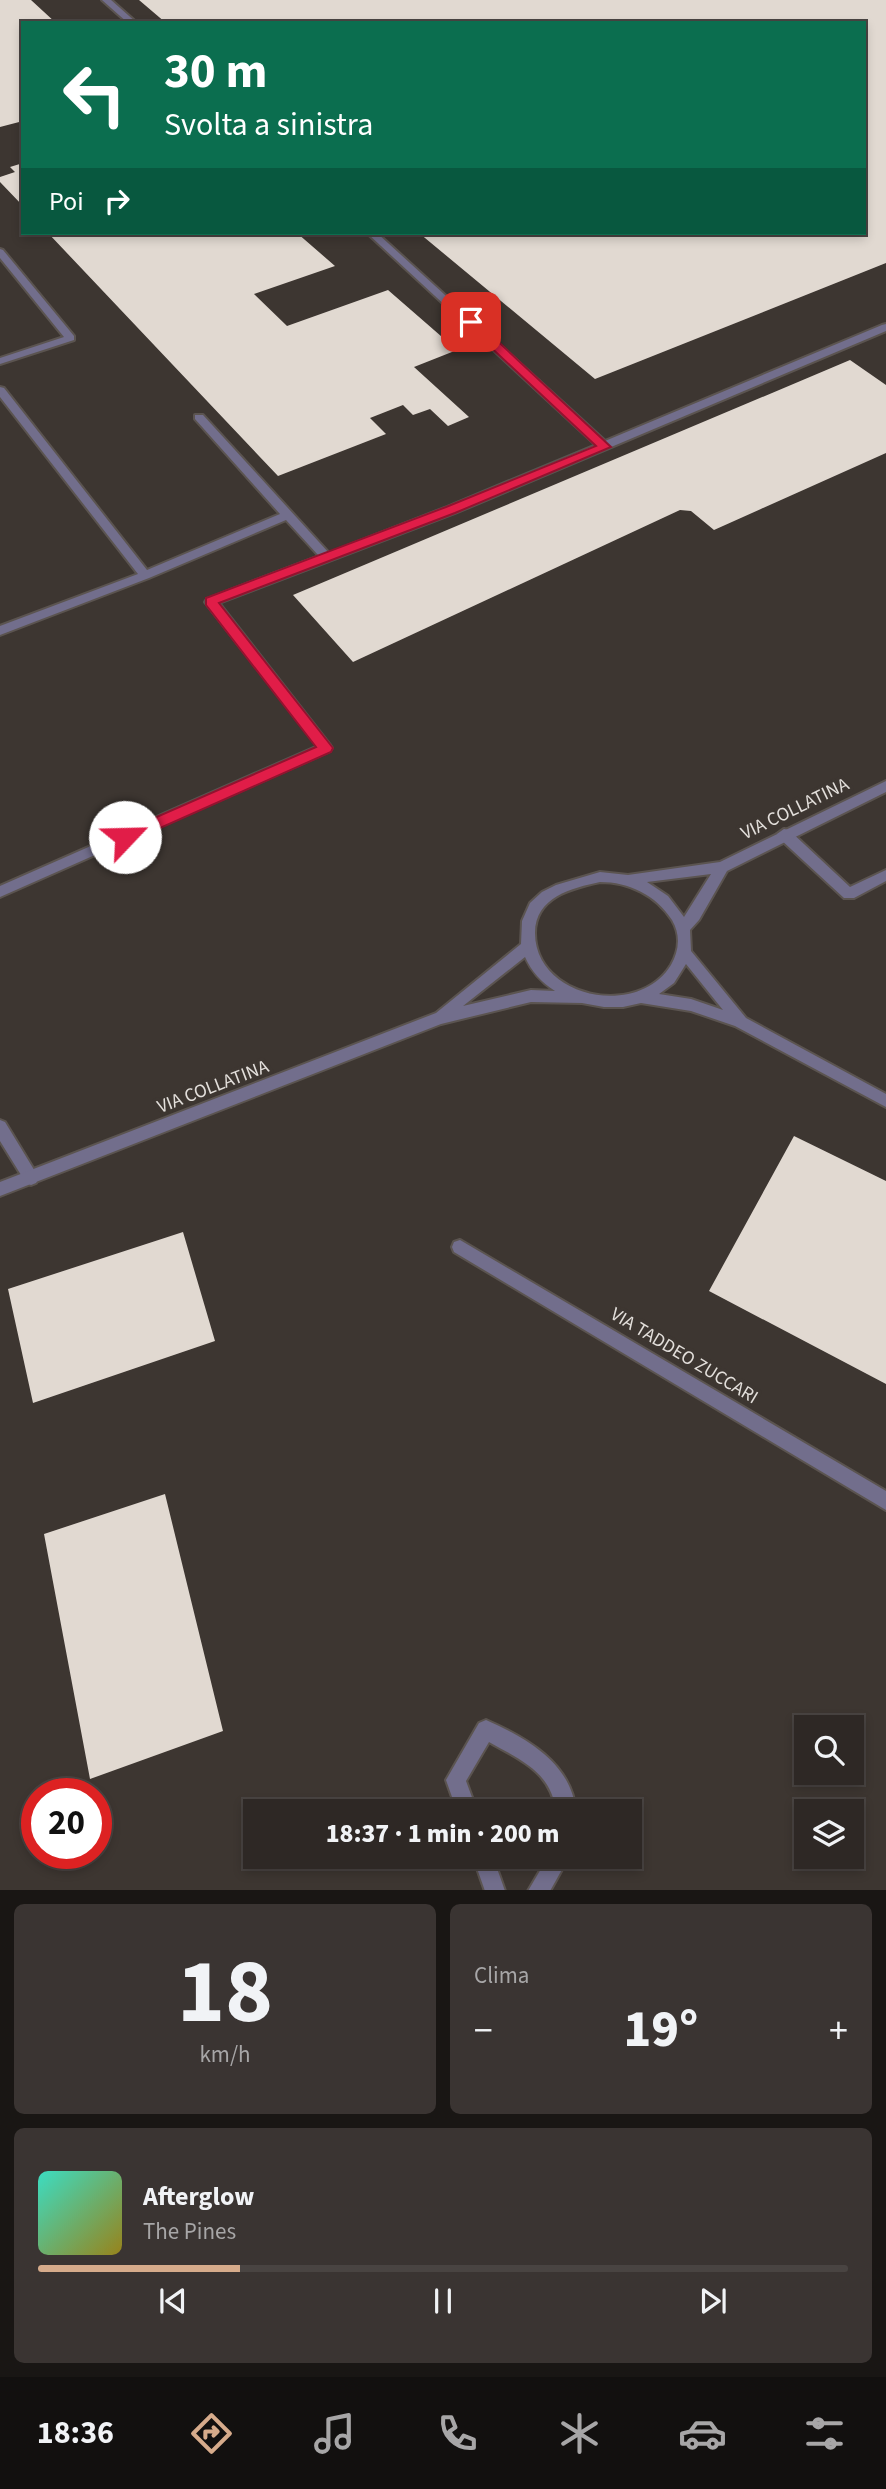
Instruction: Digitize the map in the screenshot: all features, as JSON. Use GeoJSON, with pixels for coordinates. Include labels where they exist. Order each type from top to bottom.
{"type":"FeatureCollection","features":[{"type":"Feature","properties":{"kind":"street"},"geometry":{"type":"LineString","coordinates":[[106,0],[131,21]]}},
{"type":"Feature","properties":{"kind":"street"},"geometry":{"type":"LineString","coordinates":[[374,235],[604,447]]}},
{"type":"Feature","properties":{"kind":"street"},"geometry":{"type":"LineString","coordinates":[[0,252],[70,338],[0,361]]}},
{"type":"Feature","properties":{"kind":"street"},"geometry":{"type":"LineString","coordinates":[[0,892],[326,748],[211,602],[451,510],[886,327]]}},
{"type":"Feature","properties":{"kind":"street"},"geometry":{"type":"LineString","coordinates":[[0,390],[145,575]]}},
{"type":"Feature","properties":{"kind":"street"},"geometry":{"type":"LineString","coordinates":[[199,417],[326,557]]}},
{"type":"Feature","properties":{"kind":"street"},"geometry":{"type":"LineString","coordinates":[[0,631],[145,575],[288,515]]}},
{"type":"Feature","properties":{"kind":"street","name":"VIA COLLATINA"},"geometry":{"type":"LineString","coordinates":[[627,880],[722,867],[784,834],[886,786]]}},
{"type":"Feature","properties":{"kind":"street"},"geometry":{"type":"LineString","coordinates":[[784,834],[849,894],[886,874]]}},
{"type":"Feature","properties":{"kind":"street"},"geometry":{"type":"LineString","coordinates":[[684,927],[694,916],[722,867]]}},
{"type":"Feature","properties":{"kind":"street"},"geometry":{"type":"LineString","coordinates":[[641,997],[669,979],[685,953],[684,927],[665,902],[648,889],[627,880],[600,877],[579,881],[556,890],[539,902],[530,918],[527,947],[536,968],[551,981],[582,997],[610,1002],[641,997],[691,1005],[740,1022],[886,1101]]}},
{"type":"Feature","properties":{"kind":"street","name":"VIA COLLATINA"},"geometry":{"type":"LineString","coordinates":[[439,1018],[527,947]]}},
{"type":"Feature","properties":{"kind":"street"},"geometry":{"type":"LineString","coordinates":[[685,953],[740,1022]]}},
{"type":"Feature","properties":{"kind":"street","name":"VIA COLLATINA"},"geometry":{"type":"LineString","coordinates":[[0,1189],[439,1018],[531,996],[582,997]]}},
{"type":"Feature","properties":{"kind":"street"},"geometry":{"type":"LineString","coordinates":[[0,1127],[31,1178]]}},
{"type":"Feature","properties":{"kind":"street","name":"VIA TADDEO ZUCCARI"},"geometry":{"type":"LineString","coordinates":[[460,1247],[886,1501]]}},
{"type":"Feature","properties":{"kind":"street"},"geometry":{"type":"LineString","coordinates":[[463,1799],[456,1780],[486,1730],[549,1767],[565,1799]]}},
{"type":"Feature","properties":{"kind":"street"},"geometry":{"type":"LineString","coordinates":[[487,1869],[495,1890]]}},
{"type":"Feature","properties":{"kind":"street"},"geometry":{"type":"LineString","coordinates":[[539,1890],[552,1869]]}},
{"type":"Feature","properties":{"kind":"building"},"geometry":{"type":"Polygon","coordinates":[[[0,0],[31,0],[54,21],[21,21],[21,122],[0,127],[0,0]]]}},
{"type":"Feature","properties":{"kind":"building"},"geometry":{"type":"Polygon","coordinates":[[[139,0],[886,0],[886,263],[595,379],[421,235],[866,235],[866,21],[164,21],[139,0]]]}},
{"type":"Feature","properties":{"kind":"building"},"geometry":{"type":"Polygon","coordinates":[[[21,164],[21,204],[0,182],[0,177],[15,172],[10,167],[21,164]]]}},
{"type":"Feature","properties":{"kind":"building"},"geometry":{"type":"Polygon","coordinates":[[[50,235],[299,235],[335,266],[254,294],[287,326],[388,290],[457,350],[414,367],[469,417],[448,426],[430,409],[413,415],[403,405],[370,418],[386,434],[278,476],[50,235]]]}},
{"type":"Feature","properties":{"kind":"building"},"geometry":{"type":"Polygon","coordinates":[[[850,360],[886,385],[886,453],[714,530],[691,511],[680,510],[353,662],[293,595],[850,360]]]}},
{"type":"Feature","properties":{"kind":"building"},"geometry":{"type":"Polygon","coordinates":[[[794,1136],[886,1181],[886,1384],[709,1291],[794,1136]]]}},
{"type":"Feature","properties":{"kind":"building"},"geometry":{"type":"Polygon","coordinates":[[[183,1232],[215,1341],[33,1403],[8,1289],[183,1232]]]}},
{"type":"Feature","properties":{"kind":"building"},"geometry":{"type":"Polygon","coordinates":[[[165,1494],[223,1731],[90,1778],[44,1534],[165,1494]]]}},
{"type":"Feature","properties":{"kind":"route"},"geometry":{"type":"LineString","coordinates":[[125,837],[326,748],[211,602],[451,510],[604,447],[471,322]]}}]}
